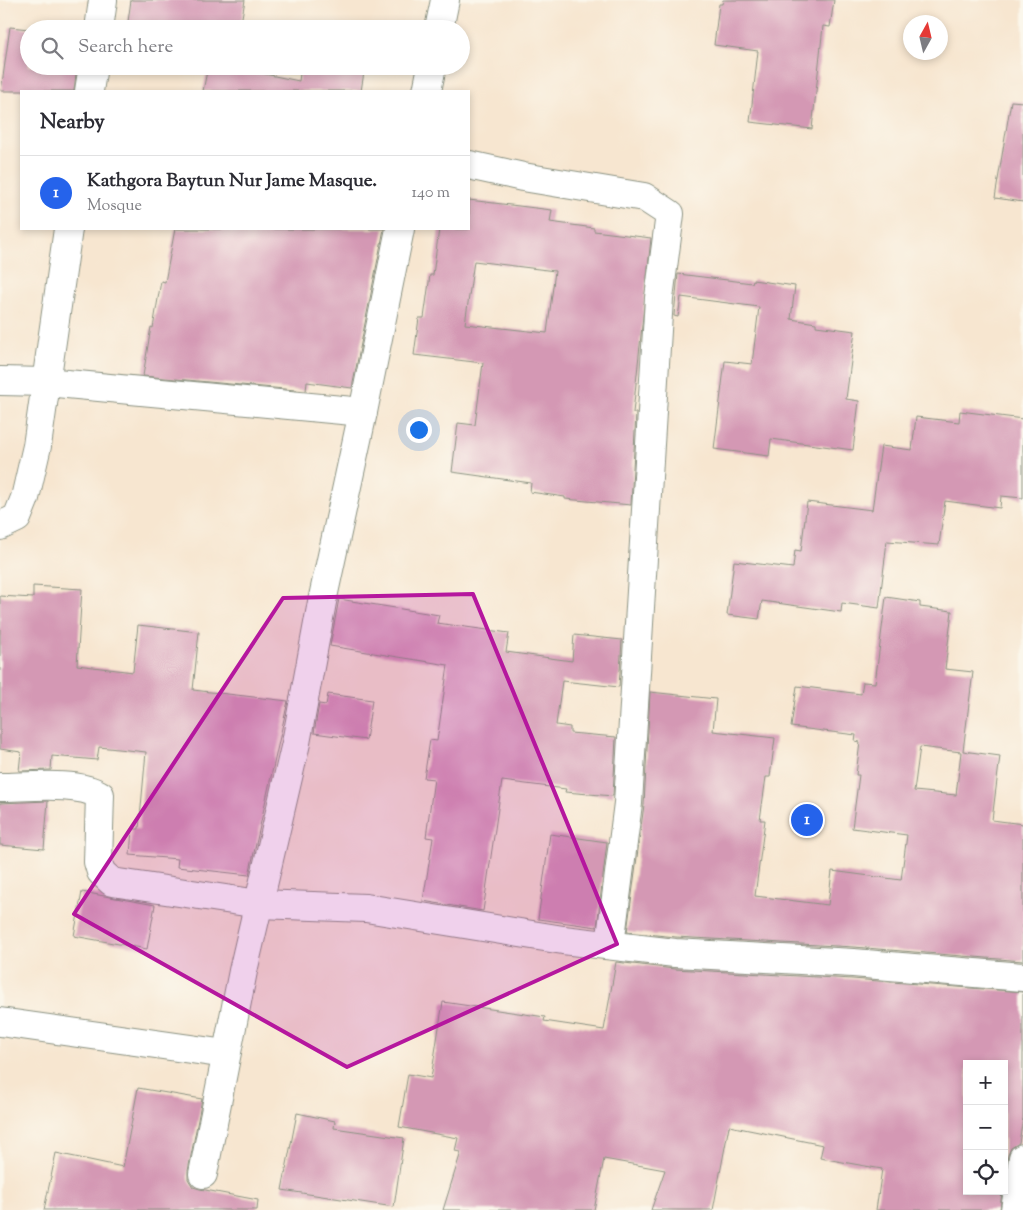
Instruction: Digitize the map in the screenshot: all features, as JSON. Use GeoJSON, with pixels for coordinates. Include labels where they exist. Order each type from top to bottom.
{"type":"FeatureCollection","features":[{"type":"Feature","properties":{"kind":"street"},"geometry":{"type":"LineString","coordinates":[[100,20],[103,0]]}},
{"type":"Feature","properties":{"kind":"street"},"geometry":{"type":"LineString","coordinates":[[442,20],[445,0]]}},
{"type":"Feature","properties":{"kind":"street"},"geometry":{"type":"LineString","coordinates":[[89,90],[92,75]]}},
{"type":"Feature","properties":{"kind":"street"},"geometry":{"type":"LineString","coordinates":[[427,90],[430,75]]}},
{"type":"Feature","properties":{"kind":"street"},"geometry":{"type":"LineString","coordinates":[[470,165],[523,178],[644,197],[670,214],[659,298],[628,803],[610,946]]}},
{"type":"Feature","properties":{"kind":"street"},"geometry":{"type":"LineString","coordinates":[[0,526],[17,518],[25,498],[37,446],[68,230]]}},
{"type":"Feature","properties":{"kind":"street"},"geometry":{"type":"LineString","coordinates":[[203,1174],[226,1054],[296,742],[322,602],[400,230]]}},
{"type":"Feature","properties":{"kind":"street"},"geometry":{"type":"LineString","coordinates":[[0,381],[46,382],[363,412]]}},
{"type":"Feature","properties":{"kind":"street"},"geometry":{"type":"LineString","coordinates":[[0,787],[72,788],[93,791],[100,796],[98,862],[101,872],[112,882],[259,904],[366,908],[563,940],[675,953],[853,963],[1023,977]]}},
{"type":"Feature","properties":{"kind":"street"},"geometry":{"type":"LineString","coordinates":[[0,1022],[226,1054]]}},
{"type":"Feature","properties":{"kind":"street"},"geometry":{"type":"LineString","coordinates":[[1015,1210],[1023,1158]]}},
{"type":"Feature","properties":{"kind":"highlighted area"},"geometry":{"type":"Polygon","coordinates":[[[473,594],[617,944],[347,1067],[74,914],[283,598],[473,594]]]}},
{"type":"Feature","properties":{"kind":"building"},"geometry":{"type":"Polygon","coordinates":[[[131,0],[245,0],[242,20],[128,20],[131,0]]]}},
{"type":"Feature","properties":{"kind":"building"},"geometry":{"type":"Polygon","coordinates":[[[723,0],[834,0],[830,27],[823,26],[812,129],[750,122],[758,51],[714,45],[719,4],[722,4],[723,0]]]}},
{"type":"Feature","properties":{"kind":"building"},"geometry":{"type":"Polygon","coordinates":[[[10,27],[20,28],[20,75],[76,75],[74,90],[1,91],[10,27]]]}},
{"type":"Feature","properties":{"kind":"building"},"geometry":{"type":"Polygon","coordinates":[[[206,75],[270,75],[299,81],[300,75],[364,75],[361,90],[203,90],[206,75]]]}},
{"type":"Feature","properties":{"kind":"building"},"geometry":{"type":"Polygon","coordinates":[[[1011,101],[1023,102],[1023,202],[995,198],[1011,101]]]}},
{"type":"Feature","properties":{"kind":"building"},"geometry":{"type":"Polygon","coordinates":[[[470,200],[552,210],[550,222],[594,228],[594,231],[651,238],[633,413],[636,413],[631,505],[565,499],[565,497],[530,492],[531,483],[452,472],[458,423],[475,425],[483,363],[414,355],[419,318],[424,318],[430,275],[433,275],[439,230],[470,230],[470,200]],[[474,261],[465,324],[547,333],[555,271],[474,261]]]}},
{"type":"Feature","properties":{"kind":"building"},"geometry":{"type":"Polygon","coordinates":[[[175,230],[384,230],[352,388],[307,382],[306,391],[143,376],[161,281],[165,282],[175,230]]]}},
{"type":"Feature","properties":{"kind":"building"},"geometry":{"type":"Polygon","coordinates":[[[678,274],[752,283],[753,280],[795,286],[791,319],[816,323],[816,326],[855,331],[846,399],[859,401],[853,450],[771,439],[769,456],[714,449],[725,361],[752,364],[759,307],[681,297],[678,317],[674,316],[678,274]]]}},
{"type":"Feature","properties":{"kind":"building"},"geometry":{"type":"Polygon","coordinates":[[[960,411],[1023,419],[1023,498],[1001,496],[1000,508],[945,501],[939,545],[887,541],[879,608],[842,603],[841,612],[762,601],[759,619],[727,615],[734,561],[793,568],[795,550],[801,551],[807,502],[872,510],[881,446],[912,450],[916,417],[959,422],[960,411]]]}},
{"type":"Feature","properties":{"kind":"building"},"geometry":{"type":"Polygon","coordinates":[[[33,586],[82,589],[77,665],[133,672],[138,625],[199,632],[193,690],[288,701],[249,875],[177,867],[178,859],[130,855],[132,829],[139,829],[146,752],[99,747],[97,760],[52,756],[51,770],[19,771],[21,752],[0,749],[0,596],[33,598],[33,586]]]}},
{"type":"Feature","properties":{"kind":"building"},"geometry":{"type":"Polygon","coordinates":[[[886,597],[920,602],[920,607],[952,611],[945,669],[973,672],[963,751],[1000,756],[992,820],[1023,824],[1023,961],[854,947],[676,937],[627,932],[644,805],[650,692],[716,699],[713,731],[775,738],[770,777],[766,777],[760,820],[765,820],[755,896],[828,905],[832,871],[901,880],[907,835],[852,828],[859,775],[856,775],[860,742],[855,741],[856,735],[791,727],[797,686],[861,694],[863,682],[875,683],[886,597]],[[920,747],[914,791],[956,795],[961,752],[920,747]]]}},
{"type":"Feature","properties":{"kind":"building"},"geometry":{"type":"Polygon","coordinates":[[[339,599],[439,615],[437,623],[509,633],[506,652],[572,661],[574,635],[622,640],[619,687],[562,681],[556,725],[570,727],[570,733],[616,737],[613,796],[565,792],[566,789],[502,781],[483,911],[423,901],[433,838],[426,837],[434,779],[424,778],[430,740],[437,741],[448,665],[330,646],[339,599]]]}},
{"type":"Feature","properties":{"kind":"building"},"geometry":{"type":"Polygon","coordinates":[[[328,694],[372,700],[366,740],[314,733],[319,704],[326,705],[328,694]]]}},
{"type":"Feature","properties":{"kind":"building"},"geometry":{"type":"Polygon","coordinates":[[[48,801],[44,849],[0,845],[0,803],[48,801]]]}},
{"type":"Feature","properties":{"kind":"building"},"geometry":{"type":"Polygon","coordinates":[[[550,834],[607,842],[597,927],[538,919],[550,834]]]}},
{"type":"Feature","properties":{"kind":"building"},"geometry":{"type":"Polygon","coordinates":[[[82,892],[155,905],[147,949],[74,936],[82,892]]]}},
{"type":"Feature","properties":{"kind":"building"},"geometry":{"type":"Polygon","coordinates":[[[616,962],[674,969],[852,979],[1023,992],[1023,1118],[1019,1143],[1011,1148],[1008,1155],[1008,1060],[963,1060],[963,1195],[1002,1195],[1000,1210],[876,1210],[882,1169],[820,1158],[823,1145],[729,1126],[713,1210],[651,1210],[665,1170],[604,1159],[594,1210],[443,1210],[461,1152],[455,1151],[458,1138],[399,1127],[408,1074],[431,1078],[443,1002],[545,1017],[544,1021],[604,1030],[616,962]]]}},
{"type":"Feature","properties":{"kind":"building"},"geometry":{"type":"Polygon","coordinates":[[[138,1088],[202,1099],[188,1179],[193,1187],[258,1200],[257,1210],[44,1210],[56,1153],[123,1167],[138,1088]]]}},
{"type":"Feature","properties":{"kind":"building"},"geometry":{"type":"Polygon","coordinates":[[[297,1113],[335,1121],[334,1128],[404,1138],[394,1207],[282,1190],[297,1113]]]}},
{"type":"Feature","properties":{"kind":"place","name":"Kathgora Baytun Nur Jame Masque."},"geometry":{"type":"Point","coordinates":[807,820]}}]}
